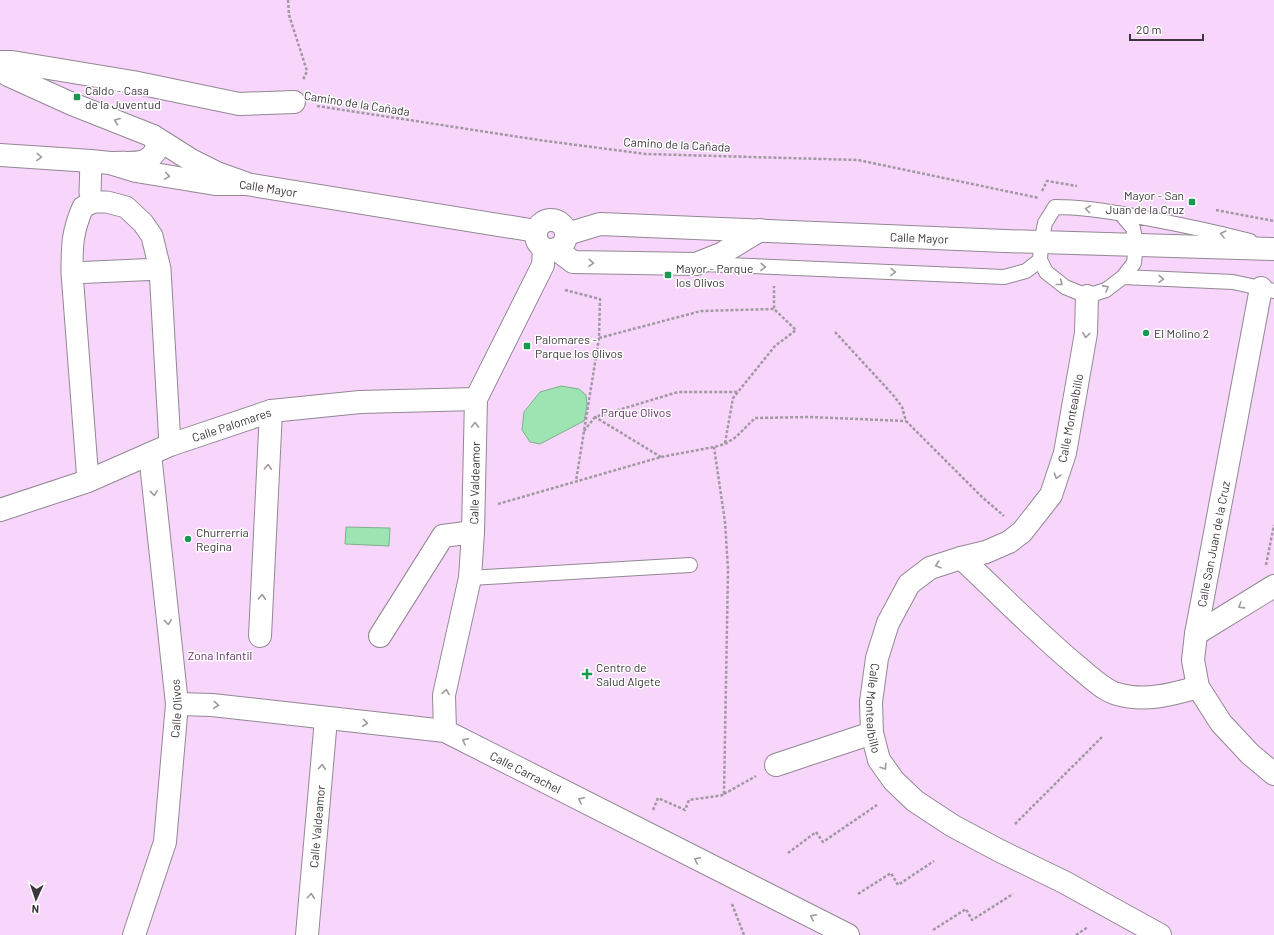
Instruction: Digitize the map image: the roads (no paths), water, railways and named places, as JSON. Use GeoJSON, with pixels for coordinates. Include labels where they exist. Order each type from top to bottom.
{"type":"FeatureCollection","features":[{"type":"Feature","properties":{"kind":"street"},"geometry":{"type":"LineString","coordinates":[[0,62],[12,62],[133,82],[239,104],[294,102]]}},
{"type":"Feature","properties":{"kind":"street"},"geometry":{"type":"LineString","coordinates":[[0,69],[8,75],[72,104],[153,136],[204,166],[246,184]]}},
{"type":"Feature","properties":{"kind":"street"},"geometry":{"type":"LineString","coordinates":[[94,202],[90,193],[101,162],[147,161],[154,156],[158,147],[153,136]]}},
{"type":"Feature","properties":{"kind":"street","name":"Calle Mayor"},"geometry":{"type":"LineString","coordinates":[[0,155],[101,162],[136,171],[214,184],[246,184],[551,241],[600,224],[760,230],[1040,251],[1136,244],[1274,248]]}},
{"type":"Feature","properties":{"kind":"street"},"geometry":{"type":"LineString","coordinates":[[88,481],[72,273],[72,240],[77,221],[83,207],[94,202],[107,202],[126,207],[143,223],[152,236],[160,269],[160,450]]}},
{"type":"Feature","properties":{"kind":"street"},"geometry":{"type":"LineString","coordinates":[[551,241],[573,262],[696,264],[720,254],[760,230]]}},
{"type":"Feature","properties":{"kind":"street","name":"Calle Valdeamor"},"geometry":{"type":"LineString","coordinates":[[445,731],[444,695],[470,578],[473,532],[476,399],[543,265],[551,241]]}},
{"type":"Feature","properties":{"kind":"street"},"geometry":{"type":"LineString","coordinates":[[72,273],[160,269]]}},
{"type":"Feature","properties":{"kind":"street","name":"Calle San Juan de la Cruz"},"geometry":{"type":"LineString","coordinates":[[1268,289],[1196,634],[1193,660],[1198,687],[1221,723],[1250,754],[1274,774]]}},
{"type":"Feature","properties":{"kind":"street","name":"Calle Montealbillo"},"geometry":{"type":"LineString","coordinates":[[1087,296],[1086,333],[1065,453],[1051,495],[1022,532],[1009,542],[986,552],[930,568],[909,584],[888,623],[877,658],[872,692],[872,733],[879,760],[894,781],[915,801],[952,826],[1064,882],[1160,935]]}},
{"type":"Feature","properties":{"kind":"street","name":"Calle Palomares"},"geometry":{"type":"LineString","coordinates":[[0,510],[88,481],[160,450],[271,411],[360,402],[476,399]]}},
{"type":"Feature","properties":{"kind":"street"},"geometry":{"type":"LineString","coordinates":[[260,636],[271,411]]}},
{"type":"Feature","properties":{"kind":"street","name":"Calle Olivos"},"geometry":{"type":"LineString","coordinates":[[134,935],[165,842],[177,704],[160,450]]}},
{"type":"Feature","properties":{"kind":"street"},"geometry":{"type":"LineString","coordinates":[[380,636],[444,536],[473,532]]}},
{"type":"Feature","properties":{"kind":"street"},"geometry":{"type":"LineString","coordinates":[[961,558],[1042,637],[1093,679],[1115,693],[1133,697],[1155,697],[1198,687]]}},
{"type":"Feature","properties":{"kind":"street"},"geometry":{"type":"LineString","coordinates":[[1196,634],[1270,577]]}},
{"type":"Feature","properties":{"kind":"street","name":"Calle Carrachel"},"geometry":{"type":"LineString","coordinates":[[177,704],[212,705],[326,719],[445,731],[848,935]]}},
{"type":"Feature","properties":{"kind":"street","name":"Calle Valdeamor"},"geometry":{"type":"LineString","coordinates":[[307,935],[326,719]]}},
{"type":"Feature","properties":{"kind":"street"},"geometry":{"type":"LineString","coordinates":[[776,765],[872,733]]}},
{"type":"Feature","properties":{"kind":"lane"},"geometry":{"type":"LineString","coordinates":[[696,264],[1004,276],[1026,271],[1040,251],[1045,223],[1055,207],[1075,207],[1188,225],[1274,248]]}},
{"type":"Feature","properties":{"kind":"lane"},"geometry":{"type":"LineString","coordinates":[[1040,251],[1046,272],[1065,288],[1087,296],[1106,290],[1122,277],[1134,263],[1136,244],[1133,228],[1121,214]]}},
{"type":"Feature","properties":{"kind":"lane"},"geometry":{"type":"LineString","coordinates":[[1122,277],[1233,282],[1268,289]]}},
{"type":"Feature","properties":{"kind":"lane"},"geometry":{"type":"LineString","coordinates":[[470,578],[690,565]]}},
{"type":"Feature","properties":{"kind":"place","name":"Caldo - Casa de la Juventud"},"geometry":{"type":"Point","coordinates":[77,97]}},
{"type":"Feature","properties":{"kind":"place","name":"Mayor - San Juan de la Cruz"},"geometry":{"type":"Point","coordinates":[1192,202]}},
{"type":"Feature","properties":{"kind":"place","name":"Mayor - Parque los Olivos"},"geometry":{"type":"Point","coordinates":[668,275]}},
{"type":"Feature","properties":{"kind":"place","name":"El Molino 2"},"geometry":{"type":"Point","coordinates":[1146,333]}},
{"type":"Feature","properties":{"kind":"place","name":"Palomares - Parque los Olivos"},"geometry":{"type":"Point","coordinates":[527,346]}},
{"type":"Feature","properties":{"kind":"place","name":"Churrerría Regina"},"geometry":{"type":"Point","coordinates":[188,539]}},
{"type":"Feature","properties":{"kind":"place","name":"Centro de Salud Algete"},"geometry":{"type":"Point","coordinates":[587,674]}},
{"type":"Feature","properties":{"kind":"park label","name":"Parque Olivos"},"geometry":{"type":"Point","coordinates":[636,412]}},
{"type":"Feature","properties":{"kind":"park label","name":"Zona Infantil"},"geometry":{"type":"Point","coordinates":[220,655]}}]}
